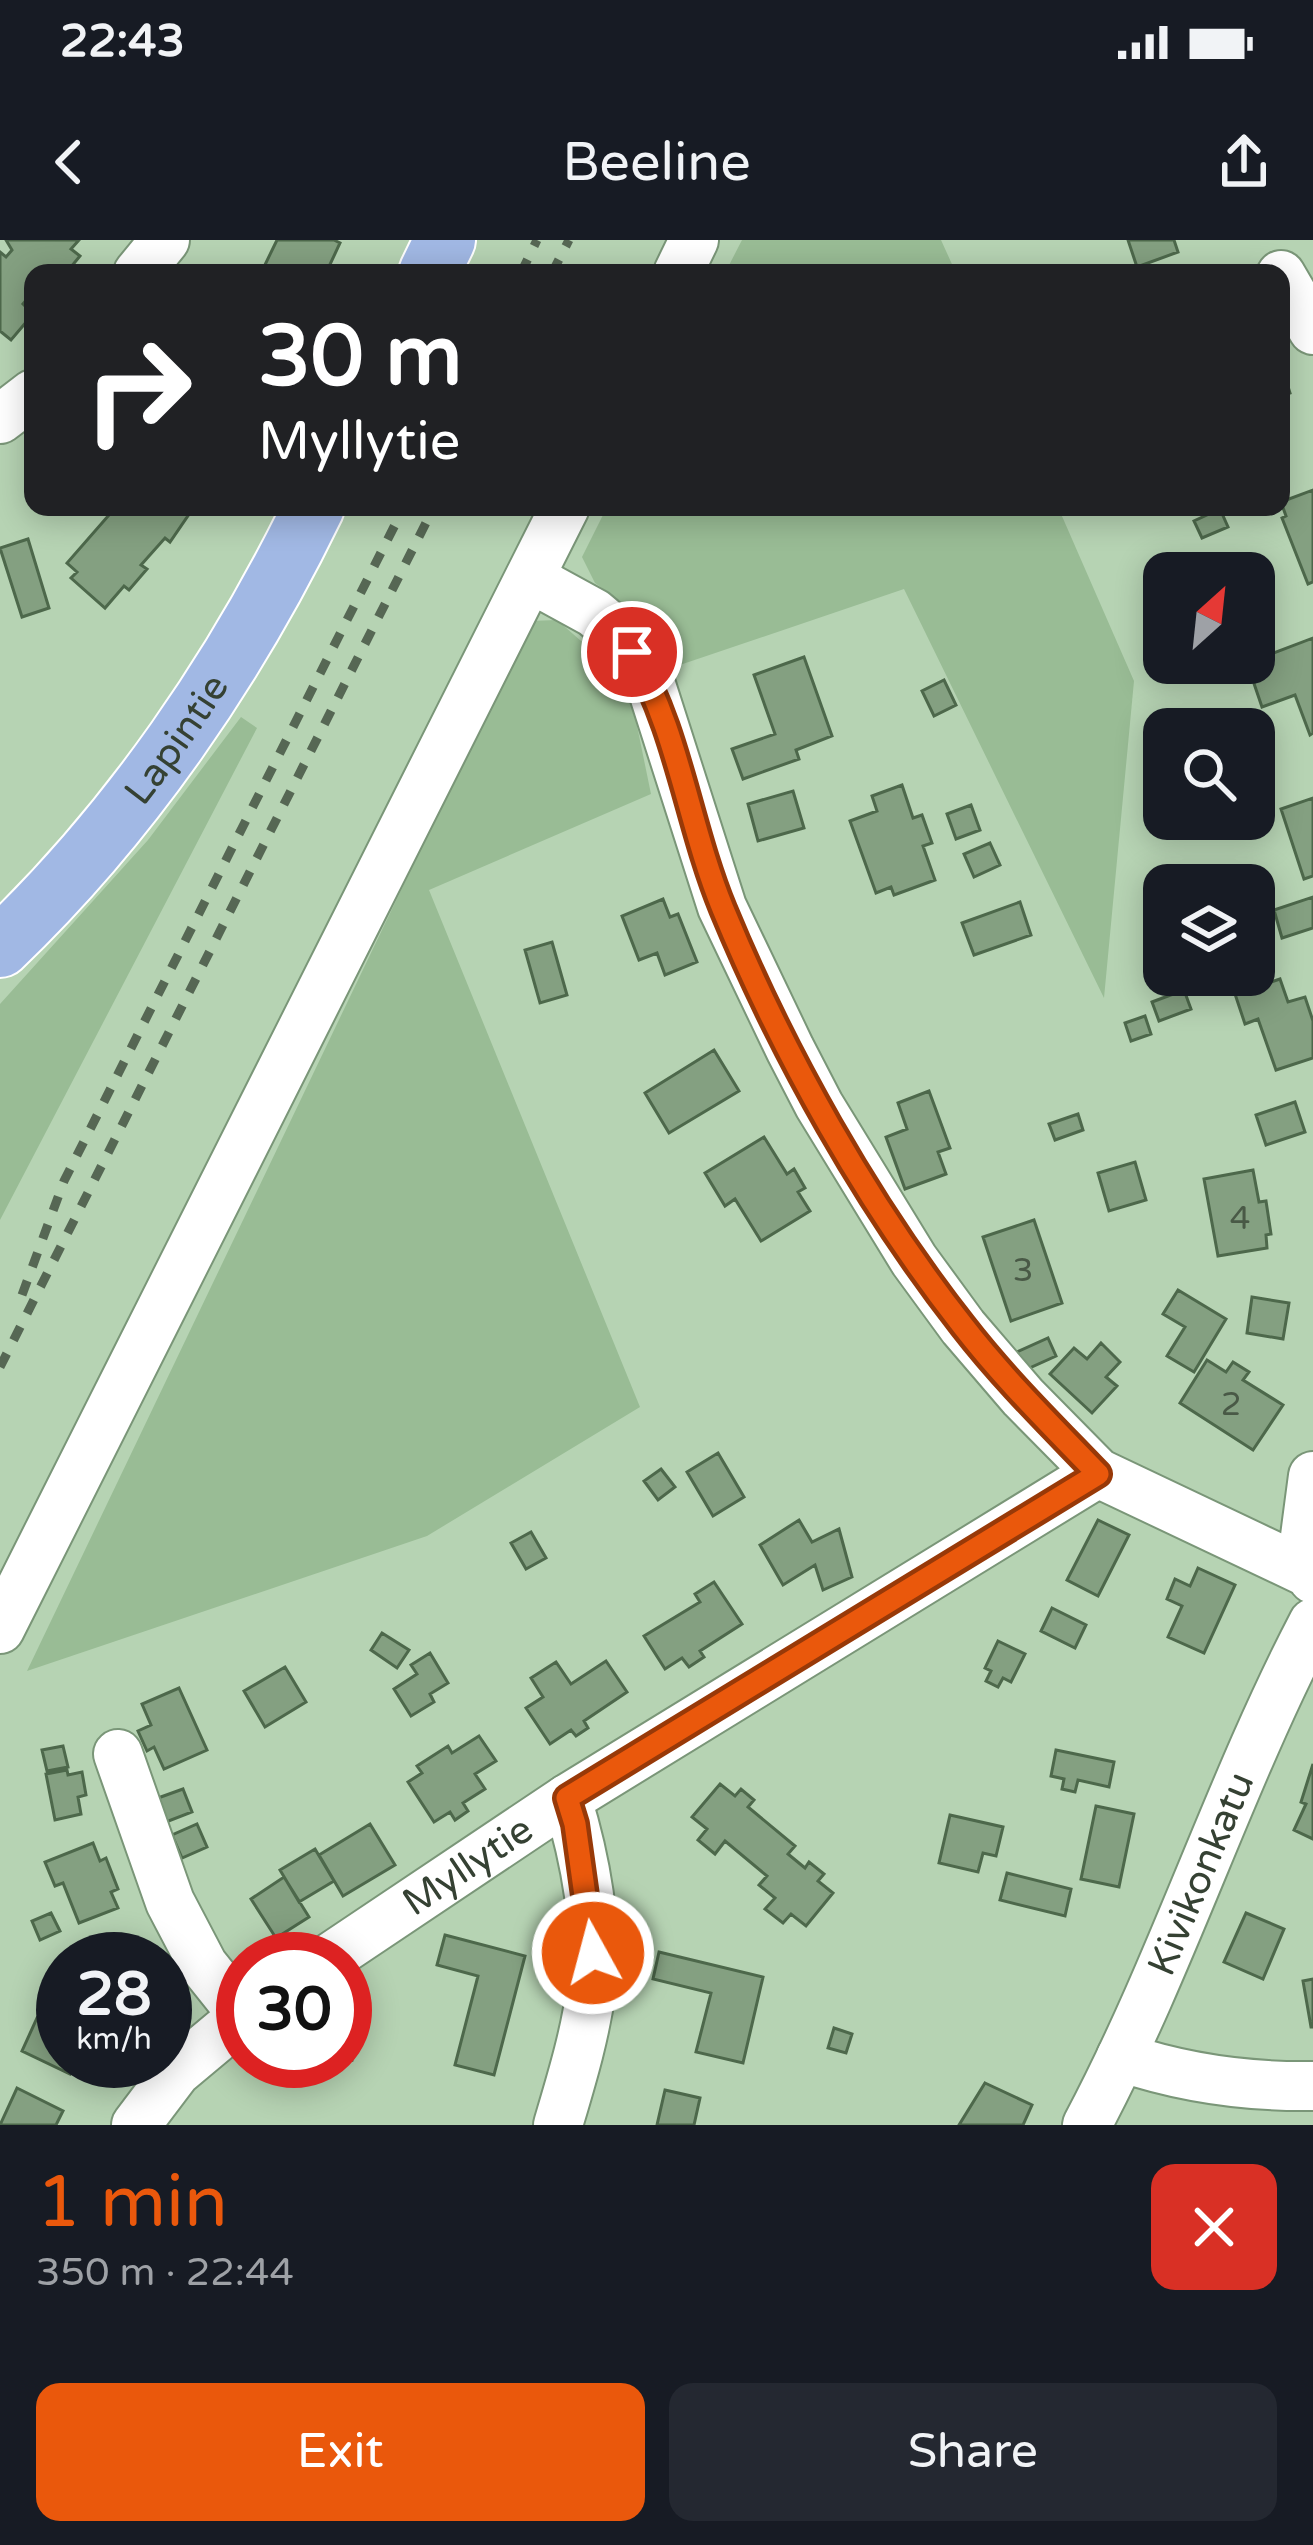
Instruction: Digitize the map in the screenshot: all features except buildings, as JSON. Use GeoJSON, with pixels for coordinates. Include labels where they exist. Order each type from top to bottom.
{"type":"FeatureCollection","features":[{"type":"Feature","properties":{"kind":"main road","name":"Lapintie"},"geometry":{"type":"LineString","coordinates":[[0,947],[131,801],[198,709],[252,626],[309,516]]}},
{"type":"Feature","properties":{"kind":"street"},"geometry":{"type":"LineString","coordinates":[[145,264],[164,240]]}},
{"type":"Feature","properties":{"kind":"street"},"geometry":{"type":"LineString","coordinates":[[0,1629],[561,516]]}},
{"type":"Feature","properties":{"kind":"street"},"geometry":{"type":"LineString","coordinates":[[530,578],[594,613],[632,652],[651,685],[675,752],[722,907],[819,1105],[914,1260],[964,1327],[1098,1474],[1311,1576]]}},
{"type":"Feature","properties":{"kind":"street","name":"Myllytie"},"geometry":{"type":"LineString","coordinates":[[368,1932],[567,1798],[1098,1474]]}},
{"type":"Feature","properties":{"kind":"street"},"geometry":{"type":"LineString","coordinates":[[1311,1576],[1304,1544],[1313,1476]]}},
{"type":"Feature","properties":{"kind":"street","name":"Kivikonkatu"},"geometry":{"type":"LineString","coordinates":[[1087,2125],[1121,2057],[1276,1694],[1313,1623]]}},
{"type":"Feature","properties":{"kind":"street"},"geometry":{"type":"LineString","coordinates":[[118,1754],[170,1903],[216,1981]]}},
{"type":"Feature","properties":{"kind":"street"},"geometry":{"type":"LineString","coordinates":[[558,2125],[584,2026],[593,1953],[567,1798]]}},
{"type":"Feature","properties":{"kind":"street"},"geometry":{"type":"LineString","coordinates":[[136,2125],[176,2072],[216,2038]]}},
{"type":"Feature","properties":{"kind":"street"},"geometry":{"type":"LineString","coordinates":[[1121,2057],[1207,2079],[1313,2086]]}},
{"type":"Feature","properties":{"kind":"green space"},"geometry":{"type":"Polygon","coordinates":[[[742,240],[941,240],[952,264],[730,264],[742,240]]]}},
{"type":"Feature","properties":{"kind":"green space"},"geometry":{"type":"Polygon","coordinates":[[[602,516],[1062,516],[1134,681],[1104,998],[904,589],[665,670],[638,614],[595,583],[582,557],[602,516]]]}},
{"type":"Feature","properties":{"kind":"green space"},"geometry":{"type":"Polygon","coordinates":[[[557,620],[628,682],[651,794],[429,890],[640,1407],[427,1536],[27,1671],[530,621],[557,620]]]}},
{"type":"Feature","properties":{"kind":"green space"},"geometry":{"type":"Polygon","coordinates":[[[241,717],[257,728],[0,1220],[0,1004],[148,840],[241,717]]]}},
{"type":"Feature","properties":{"kind":"railway"},"geometry":{"type":"LineString","coordinates":[[525,264],[537,240]]}},
{"type":"Feature","properties":{"kind":"railway"},"geometry":{"type":"LineString","coordinates":[[557,264],[569,240]]}},
{"type":"Feature","properties":{"kind":"railway"},"geometry":{"type":"LineString","coordinates":[[22,1295],[64,1181],[399,516]]}},
{"type":"Feature","properties":{"kind":"railway"},"geometry":{"type":"LineString","coordinates":[[0,1367],[429,516]]}},
{"type":"Feature","properties":{"kind":"route"},"geometry":{"type":"LineString","coordinates":[[593,1953],[567,1798],[1098,1474],[964,1327],[914,1260],[819,1105],[722,907],[675,752],[651,685],[632,652]]}}]}
